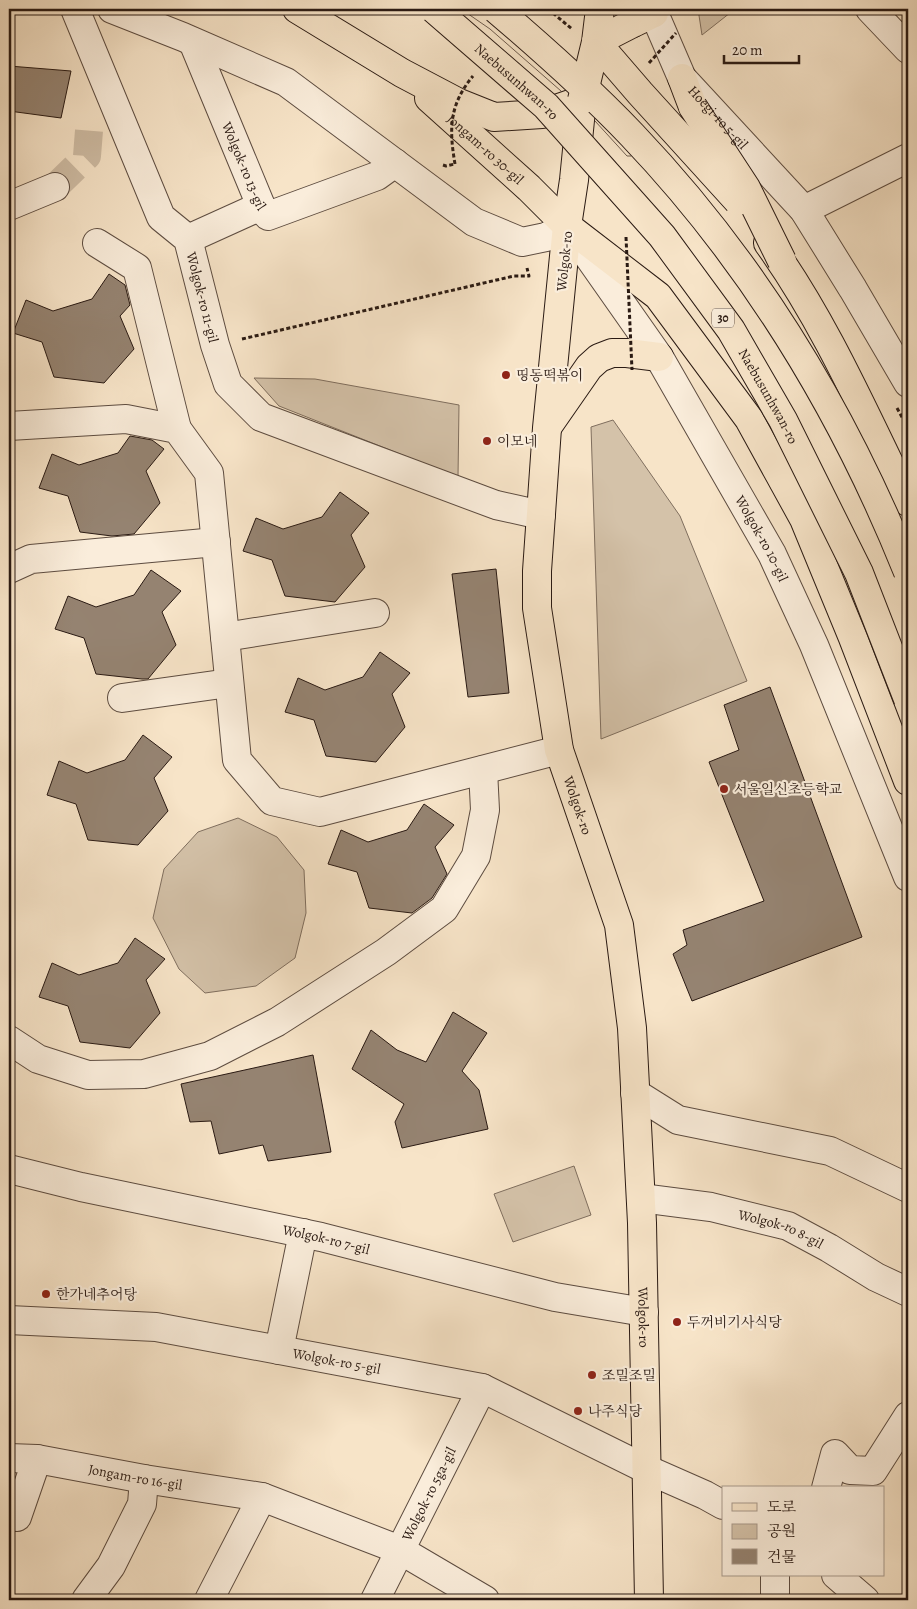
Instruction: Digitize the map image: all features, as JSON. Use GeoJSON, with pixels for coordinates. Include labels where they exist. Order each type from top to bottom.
{"type":"FeatureCollection","features":[{"type":"Feature","properties":{"kind":"main road","name":"Jongam-ro 30-gil"},"geometry":{"type":"LineString","coordinates":[[298,9],[402,73],[459,103],[494,117],[542,114],[582,100]]}},
{"type":"Feature","properties":{"kind":"main road","name":"Naebusunhwan-ro"},"geometry":{"type":"LineString","coordinates":[[434,9],[546,106],[662,236],[731,330],[782,420],[859,573],[908,700]]}},
{"type":"Feature","properties":{"kind":"main road"},"geometry":{"type":"LineString","coordinates":[[496,9],[580,83],[633,136],[691,202],[740,263],[777,318],[833,410],[860,464],[908,572]]}},
{"type":"Feature","properties":{"kind":"main road","name":"Wolgok-ro"},"geometry":{"type":"LineString","coordinates":[[600,9],[596,42],[582,100],[574,180],[567,226],[547,428],[536,608],[559,750],[619,925],[632,1028],[641,1198],[649,1600]]}},
{"type":"Feature","properties":{"kind":"main road"},"geometry":{"type":"LineString","coordinates":[[647,15],[596,42],[738,201],[782,261]]}},
{"type":"Feature","properties":{"kind":"main road","name":"Jongam-ro 30-gil"},"geometry":{"type":"LineString","coordinates":[[402,73],[529,188],[567,226],[658,296],[748,419],[804,519],[854,638],[908,780]]}},
{"type":"Feature","properties":{"kind":"main road"},"geometry":{"type":"LineString","coordinates":[[682,78],[693,107],[746,188],[782,261],[822,328],[908,502]]}},
{"type":"Feature","properties":{"kind":"main road"},"geometry":{"type":"LineString","coordinates":[[547,428],[589,367],[599,358],[612,353],[658,357]]}},
{"type":"Feature","properties":{"kind":"street","name":"Wolgok-ro 11-gil"},"geometry":{"type":"LineString","coordinates":[[75,9],[161,217],[188,239],[215,345]]}},
{"type":"Feature","properties":{"kind":"street"},"geometry":{"type":"LineString","coordinates":[[112,9],[286,82],[396,162],[474,222],[522,242],[546,238],[567,226]]}},
{"type":"Feature","properties":{"kind":"street"},"geometry":{"type":"LineString","coordinates":[[870,9],[908,49]]}},
{"type":"Feature","properties":{"kind":"street","name":"Hoegi-ro 5-gil"},"geometry":{"type":"LineString","coordinates":[[647,15],[682,78],[804,210],[854,289],[902,393]]}},
{"type":"Feature","properties":{"kind":"street","name":"Wolgok-ro 13-gil"},"geometry":{"type":"LineString","coordinates":[[192,42],[261,206],[268,216],[377,176],[396,162]]}},
{"type":"Feature","properties":{"kind":"street"},"geometry":{"type":"LineString","coordinates":[[804,210],[908,158]]}},
{"type":"Feature","properties":{"kind":"street"},"geometry":{"type":"LineString","coordinates":[[9,206],[55,187]]}},
{"type":"Feature","properties":{"kind":"street"},"geometry":{"type":"LineString","coordinates":[[188,239],[261,206]]}},
{"type":"Feature","properties":{"kind":"street","name":"Wolgok-ro 10-gil"},"geometry":{"type":"LineString","coordinates":[[567,226],[658,357],[772,554],[814,645],[908,877]]}},
{"type":"Feature","properties":{"kind":"street"},"geometry":{"type":"LineString","coordinates":[[97,243],[137,268],[177,429],[209,473],[237,760],[272,801],[320,812],[559,750]]}},
{"type":"Feature","properties":{"kind":"street"},"geometry":{"type":"LineString","coordinates":[[215,345],[228,384],[261,416],[496,505],[541,516]]}},
{"type":"Feature","properties":{"kind":"street"},"geometry":{"type":"LineString","coordinates":[[9,426],[126,419],[177,429]]}},
{"type":"Feature","properties":{"kind":"street"},"geometry":{"type":"LineString","coordinates":[[9,569],[30,559],[216,542]]}},
{"type":"Feature","properties":{"kind":"street"},"geometry":{"type":"LineString","coordinates":[[225,637],[375,613]]}},
{"type":"Feature","properties":{"kind":"street"},"geometry":{"type":"LineString","coordinates":[[122,698],[229,683]]}},
{"type":"Feature","properties":{"kind":"street"},"geometry":{"type":"LineString","coordinates":[[9,1040],[38,1059],[88,1075],[144,1074],[210,1056],[277,1022],[386,952],[444,909],[476,856],[486,810],[483,770]]}},
{"type":"Feature","properties":{"kind":"street"},"geometry":{"type":"LineString","coordinates":[[635,1093],[678,1120],[830,1151],[908,1188]]}},
{"type":"Feature","properties":{"kind":"street","name":"Wolgok-ro 7-gil"},"geometry":{"type":"LineString","coordinates":[[9,1169],[91,1189],[304,1234],[555,1297],[644,1312]]}},
{"type":"Feature","properties":{"kind":"street","name":"Wolgok-ro 8-gil"},"geometry":{"type":"LineString","coordinates":[[641,1198],[710,1207],[788,1226],[829,1248],[876,1277],[908,1292]]}},
{"type":"Feature","properties":{"kind":"street"},"geometry":{"type":"LineString","coordinates":[[279,1350],[304,1234]]}},
{"type":"Feature","properties":{"kind":"street","name":"Wolgok-ro 5-gil"},"geometry":{"type":"LineString","coordinates":[[9,1320],[156,1327],[482,1388],[722,1504]]}},
{"type":"Feature","properties":{"kind":"street","name":"Wolgok-ro 5ga-gil"},"geometry":{"type":"LineString","coordinates":[[375,1600],[482,1388]]}},
{"type":"Feature","properties":{"kind":"street"},"geometry":{"type":"LineString","coordinates":[[827,1486],[836,1454],[850,1470],[873,1471],[908,1416]]}},
{"type":"Feature","properties":{"kind":"street","name":"Jongam-ro 16-gil"},"geometry":{"type":"LineString","coordinates":[[9,1458],[37,1459],[144,1479],[262,1497],[400,1550],[484,1600]]}},
{"type":"Feature","properties":{"kind":"street"},"geometry":{"type":"LineString","coordinates":[[17,1517],[37,1459]]}},
{"type":"Feature","properties":{"kind":"street"},"geometry":{"type":"LineString","coordinates":[[86,1600],[111,1566],[142,1504],[144,1479]]}},
{"type":"Feature","properties":{"kind":"street"},"geometry":{"type":"LineString","coordinates":[[209,1600],[262,1497]]}},
{"type":"Feature","properties":{"kind":"street"},"geometry":{"type":"LineString","coordinates":[[774,1576],[775,1600]]}},
{"type":"Feature","properties":{"kind":"street"},"geometry":{"type":"LineString","coordinates":[[833,1600],[835,1576]]}},
{"type":"Feature","properties":{"kind":"street"},"geometry":{"type":"LineString","coordinates":[[836,1576],[865,1600]]}},
{"type":"Feature","properties":{"kind":"path","name":"Wolgok-ro 11-gil"},"geometry":{"type":"LineString","coordinates":[[215,345],[514,276],[530,276],[527,267]]}},
{"type":"Feature","properties":{"kind":"path"},"geometry":{"type":"LineString","coordinates":[[902,393],[908,428]]}},
{"type":"Feature","properties":{"kind":"green space"},"geometry":{"type":"Polygon","coordinates":[[[698,9],[735,9],[702,35],[698,9]]]}},
{"type":"Feature","properties":{"kind":"green space"},"geometry":{"type":"Polygon","coordinates":[[[254,378],[315,379],[459,405],[458,477],[279,406],[254,378]]]}},
{"type":"Feature","properties":{"kind":"green space"},"geometry":{"type":"Polygon","coordinates":[[[613,420],[680,516],[747,681],[601,739],[591,427],[613,420]]]}},
{"type":"Feature","properties":{"kind":"green space"},"geometry":{"type":"Polygon","coordinates":[[[238,818],[277,837],[304,870],[306,913],[295,958],[256,986],[205,993],[179,969],[153,918],[164,869],[198,832],[238,818]]]}},
{"type":"Feature","properties":{"kind":"green space"},"geometry":{"type":"Polygon","coordinates":[[[574,1166],[591,1215],[513,1242],[494,1194],[574,1166]]]}},
{"type":"Feature","properties":{"kind":"pier"},"geometry":{"type":"Polygon","coordinates":[[[450,9],[483,9],[611,117],[760,313],[827,430],[903,574],[908,587],[908,625],[890,580],[813,442],[744,324],[672,218],[596,132],[486,36],[450,9]]]}},
{"type":"Feature","properties":{"kind":"building"},"geometry":{"type":"Polygon","coordinates":[[[9,66],[71,71],[61,118],[9,111],[9,66]]]}},
{"type":"Feature","properties":{"kind":"building"},"geometry":{"type":"Polygon","coordinates":[[[109,274],[125,285],[130,305],[120,316],[134,349],[104,383],[54,377],[42,342],[13,333],[26,300],[53,311],[92,299],[109,274]]]}},
{"type":"Feature","properties":{"kind":"building"},"geometry":{"type":"Polygon","coordinates":[[[130,436],[152,440],[164,449],[146,471],[160,503],[134,534],[112,536],[80,532],[68,496],[39,488],[52,454],[79,465],[118,453],[130,436]]]}},
{"type":"Feature","properties":{"kind":"building"},"geometry":{"type":"Polygon","coordinates":[[[340,492],[369,513],[351,535],[365,567],[335,602],[285,596],[272,560],[243,551],[256,518],[283,529],[322,517],[340,492]]]}},
{"type":"Feature","properties":{"kind":"building"},"geometry":{"type":"Polygon","coordinates":[[[496,569],[509,693],[468,697],[452,574],[496,569]]]}},
{"type":"Feature","properties":{"kind":"building"},"geometry":{"type":"Polygon","coordinates":[[[151,570],[181,591],[162,612],[176,645],[148,679],[96,674],[84,638],[55,629],[68,596],[96,607],[134,595],[151,570]]]}},
{"type":"Feature","properties":{"kind":"building"},"geometry":{"type":"Polygon","coordinates":[[[380,652],[410,673],[392,694],[405,727],[376,762],[326,756],[314,720],[285,712],[298,678],[325,690],[363,677],[380,652]]]}},
{"type":"Feature","properties":{"kind":"building"},"geometry":{"type":"Polygon","coordinates":[[[770,687],[862,937],[692,1001],[673,954],[687,945],[683,930],[764,901],[709,762],[739,750],[724,705],[770,687]]]}},
{"type":"Feature","properties":{"kind":"building"},"geometry":{"type":"Polygon","coordinates":[[[143,735],[172,757],[154,778],[168,811],[138,845],[88,840],[76,804],[47,795],[59,761],[87,773],[125,760],[143,735]]]}},
{"type":"Feature","properties":{"kind":"building"},"geometry":{"type":"Polygon","coordinates":[[[424,804],[454,825],[435,847],[447,874],[432,898],[412,913],[369,908],[357,872],[328,864],[341,830],[368,842],[407,830],[424,804]]]}},
{"type":"Feature","properties":{"kind":"building"},"geometry":{"type":"Polygon","coordinates":[[[135,938],[165,959],[146,980],[160,1013],[130,1048],[80,1042],[68,1006],[39,997],[52,963],[79,975],[118,963],[135,938]]]}},
{"type":"Feature","properties":{"kind":"building"},"geometry":{"type":"Polygon","coordinates":[[[453,1012],[487,1033],[462,1071],[479,1090],[488,1129],[402,1148],[395,1122],[404,1104],[352,1069],[371,1030],[397,1050],[426,1062],[453,1012]]]}},
{"type":"Feature","properties":{"kind":"building"},"geometry":{"type":"Polygon","coordinates":[[[313,1055],[331,1152],[268,1161],[263,1145],[219,1154],[211,1121],[190,1122],[181,1084],[313,1055]]]}},
{"type":"Feature","properties":{"kind":"tunnel"},"geometry":{"type":"LineString","coordinates":[[55,187],[87,156],[90,118]]}},
{"type":"Feature","properties":{"kind":"place","name":"띵동떡볶이"},"geometry":{"type":"Point","coordinates":[506,375]}},
{"type":"Feature","properties":{"kind":"place","name":"이모네"},"geometry":{"type":"Point","coordinates":[487,441]}},
{"type":"Feature","properties":{"kind":"place","name":"서울일신초등학교"},"geometry":{"type":"Point","coordinates":[724,789]}},
{"type":"Feature","properties":{"kind":"place","name":"한가네추어탕"},"geometry":{"type":"Point","coordinates":[46,1294]}},
{"type":"Feature","properties":{"kind":"place","name":"두꺼비기사식당"},"geometry":{"type":"Point","coordinates":[677,1322]}},
{"type":"Feature","properties":{"kind":"place","name":"조밀조밀"},"geometry":{"type":"Point","coordinates":[592,1375]}},
{"type":"Feature","properties":{"kind":"place","name":"나주식당"},"geometry":{"type":"Point","coordinates":[578,1411]}}]}
